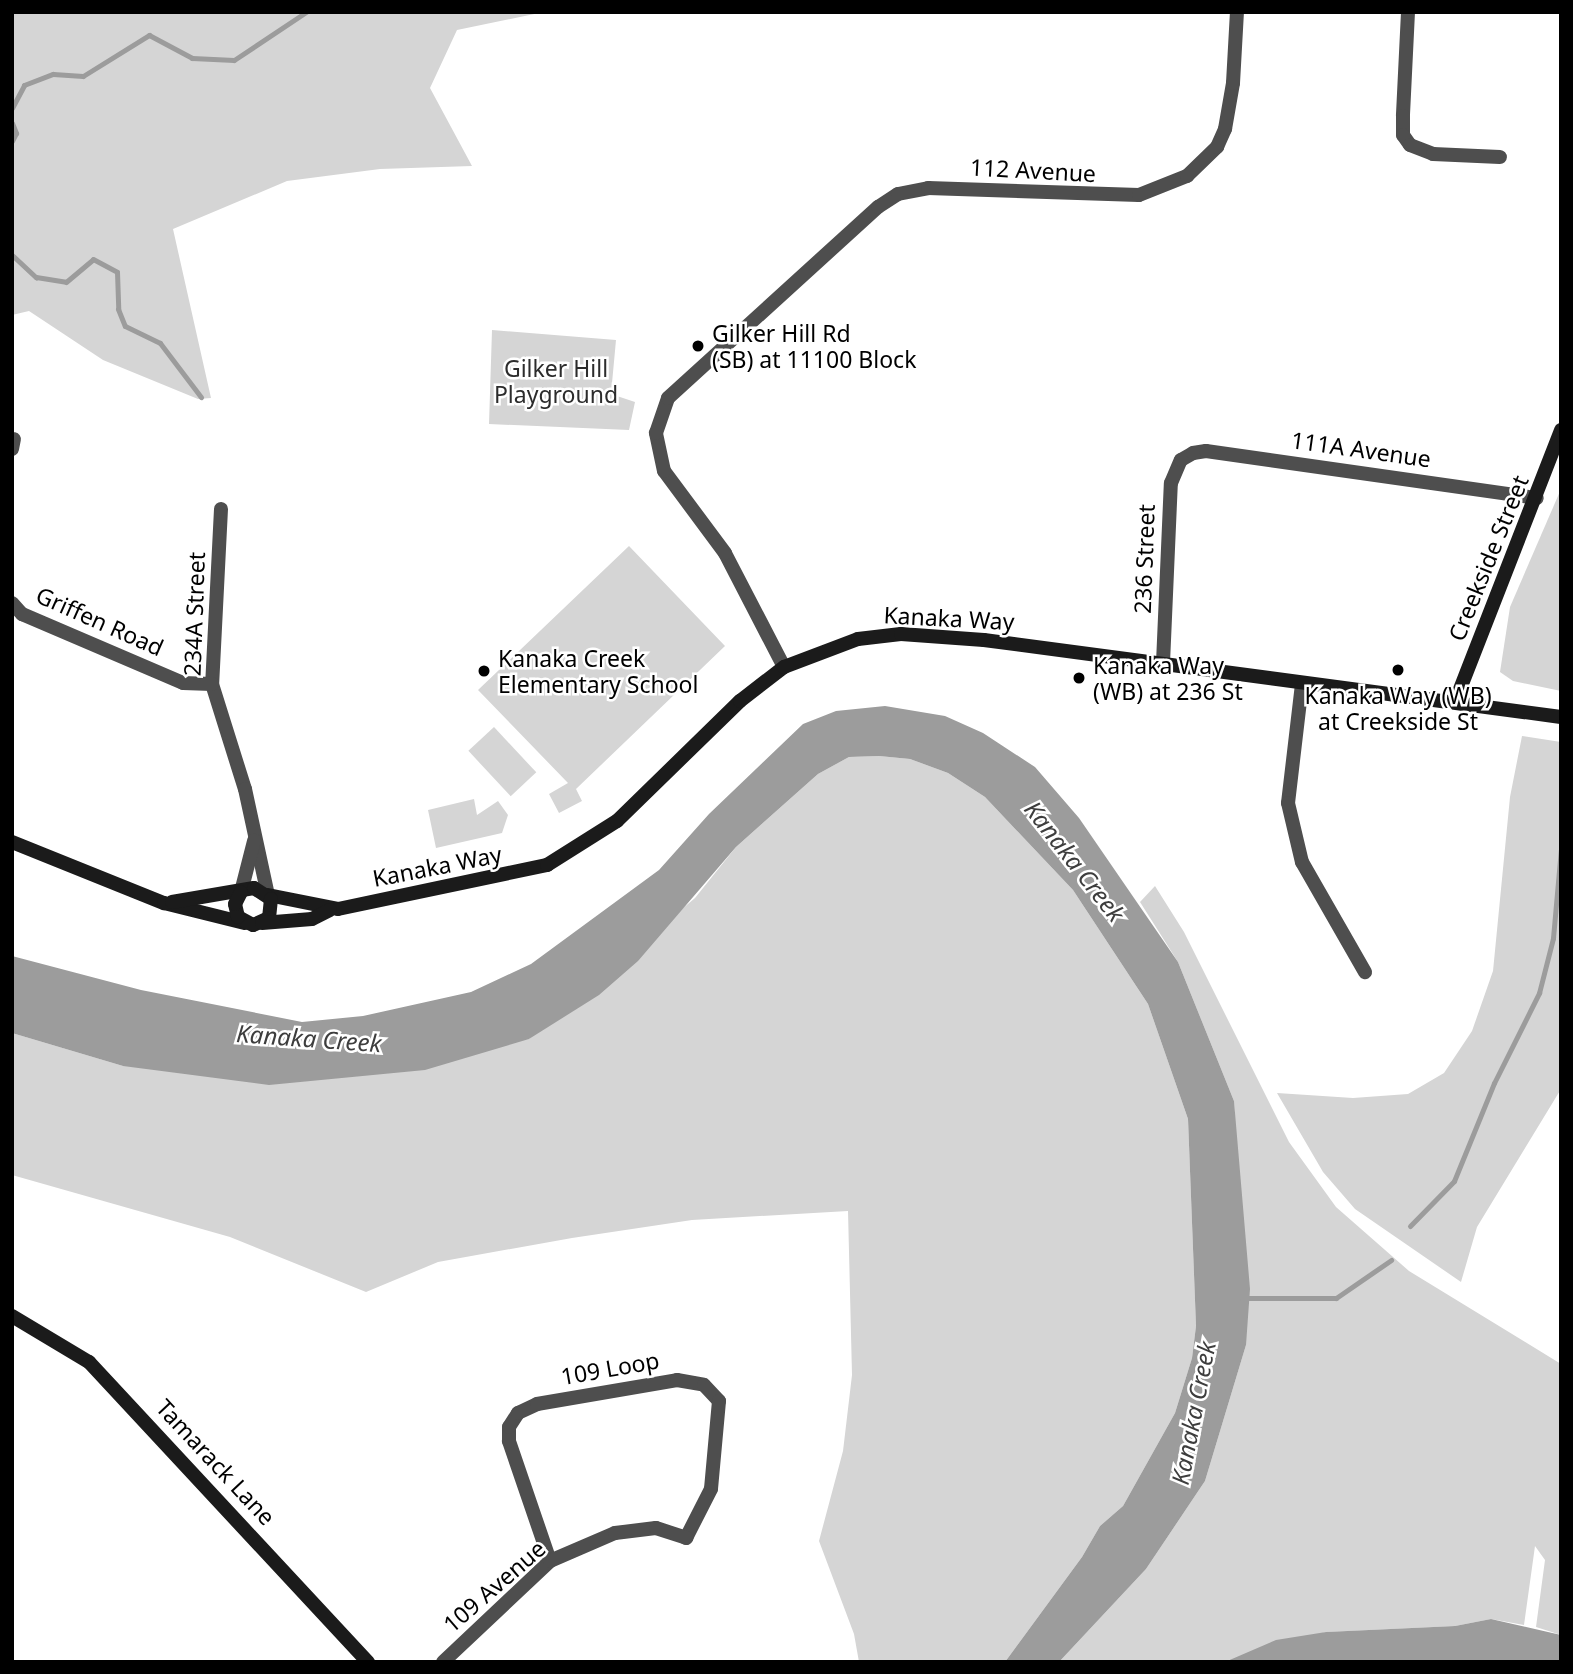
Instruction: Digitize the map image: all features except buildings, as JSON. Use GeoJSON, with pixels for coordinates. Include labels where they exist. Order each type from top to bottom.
{"type":"FeatureCollection","features":[{"type":"Feature","properties":{"kind":"main road","name":"Creekside Street"},"geometry":{"type":"LineString","coordinates":[[1455,702],[1537,498],[1561,430]]}},
{"type":"Feature","properties":{"kind":"main road","name":"Kanaka Way"},"geometry":{"type":"LineString","coordinates":[[262,923],[312,919],[330,910],[510,876],[583,846],[617,821],[740,701],[784,667],[858,639],[901,634],[1163,663],[1302,684],[1561,717]]}},
{"type":"Feature","properties":{"kind":"main road"},"geometry":{"type":"LineString","coordinates":[[12,842],[164,903],[245,923],[262,923],[272,912],[268,895],[254,888],[164,903]]}},
{"type":"Feature","properties":{"kind":"main road"},"geometry":{"type":"LineString","coordinates":[[241,892],[235,911],[245,923]]}},
{"type":"Feature","properties":{"kind":"main road","name":"Kanaka Way"},"geometry":{"type":"LineString","coordinates":[[268,895],[330,910]]}},
{"type":"Feature","properties":{"kind":"main road","name":"Tamarack Lane"},"geometry":{"type":"LineString","coordinates":[[12,1315],[89,1362],[368,1662]]}},
{"type":"Feature","properties":{"kind":"street","name":"112 Avenue"},"geometry":{"type":"LineString","coordinates":[[784,667],[725,553],[664,471],[657,443],[658,420],[676,387],[766,312],[878,207],[898,194],[928,188],[1139,195],[1187,176],[1217,147],[1225,129],[1232,94],[1237,12]]}},
{"type":"Feature","properties":{"kind":"street"},"geometry":{"type":"LineString","coordinates":[[1408,12],[1403,116],[1404,135],[1409,145],[1433,155],[1500,157]]}},
{"type":"Feature","properties":{"kind":"street","name":"111A Avenue"},"geometry":{"type":"LineString","coordinates":[[1181,460],[1206,451],[1537,498]]}},
{"type":"Feature","properties":{"kind":"street","name":"236 Street"},"geometry":{"type":"LineString","coordinates":[[1163,663],[1171,484],[1181,460]]}},
{"type":"Feature","properties":{"kind":"street","name":"234A Street"},"geometry":{"type":"LineString","coordinates":[[221,509],[212,684],[245,789],[268,895]]}},
{"type":"Feature","properties":{"kind":"street","name":"Griffen Road"},"geometry":{"type":"LineString","coordinates":[[12,603],[22,614],[183,683],[212,684]]}},
{"type":"Feature","properties":{"kind":"street"},"geometry":{"type":"LineString","coordinates":[[1302,684],[1288,803],[1302,862],[1365,972]]}},
{"type":"Feature","properties":{"kind":"street","name":"234A Street"},"geometry":{"type":"LineString","coordinates":[[241,892],[254,840]]}},
{"type":"Feature","properties":{"kind":"street","name":"109 Loop"},"geometry":{"type":"LineString","coordinates":[[551,1561],[509,1441],[509,1427],[518,1413],[537,1404],[677,1380],[704,1385],[719,1401],[711,1489],[688,1544]]}},
{"type":"Feature","properties":{"kind":"street","name":"109 Avenue"},"geometry":{"type":"LineString","coordinates":[[443,1662],[551,1561],[615,1533],[656,1528],[688,1544]]}},
{"type":"Feature","properties":{"kind":"green space"},"geometry":{"type":"Polygon","coordinates":[[[12,12],[544,12],[457,30],[430,88],[472,166],[380,169],[287,181],[173,229],[211,398],[198,399],[103,360],[29,311],[12,315],[12,12]]]}},
{"type":"Feature","properties":{"kind":"green space","name":"Gilker Hill Playground"},"geometry":{"type":"Polygon","coordinates":[[[492,330],[616,340],[611,394],[635,402],[629,430],[489,424],[492,330]]]}},
{"type":"Feature","properties":{"kind":"green space"},"geometry":{"type":"Polygon","coordinates":[[[1561,489],[1561,691],[1513,681],[1500,672],[1510,607],[1561,489]]]}},
{"type":"Feature","properties":{"kind":"green space"},"geometry":{"type":"Polygon","coordinates":[[[629,546],[725,646],[576,789],[582,801],[559,813],[549,794],[568,783],[478,690],[629,546]]]}},
{"type":"Feature","properties":{"kind":"green space"},"geometry":{"type":"Polygon","coordinates":[[[494,727],[536,772],[511,796],[468,751],[494,727]]]}},
{"type":"Feature","properties":{"kind":"green space"},"geometry":{"type":"Polygon","coordinates":[[[1522,736],[1561,742],[1561,1089],[1477,1227],[1461,1282],[1355,1209],[1323,1172],[1277,1093],[1353,1098],[1408,1094],[1444,1073],[1472,1031],[1493,971],[1510,797],[1522,736]]]}},
{"type":"Feature","properties":{"kind":"green space"},"geometry":{"type":"Polygon","coordinates":[[[849,757],[910,759],[948,773],[985,797],[1073,890],[1148,1004],[1188,1119],[1196,1326],[1192,1358],[1175,1413],[1123,1506],[1100,1526],[1082,1557],[1005,1662],[859,1662],[854,1634],[819,1541],[843,1451],[852,1375],[848,1211],[692,1220],[572,1238],[438,1262],[366,1292],[230,1237],[12,1175],[12,1033],[123,1066],[529,1039],[695,898],[736,847],[818,774],[849,757]]]}},
{"type":"Feature","properties":{"kind":"green space"},"geometry":{"type":"Polygon","coordinates":[[[474,799],[477,815],[498,801],[508,815],[502,833],[436,848],[428,810],[474,799]]]}},
{"type":"Feature","properties":{"kind":"green space"},"geometry":{"type":"Polygon","coordinates":[[[1155,886],[1184,932],[1289,1142],[1336,1207],[1409,1271],[1561,1364],[1561,1635],[1536,1627],[1545,1560],[1535,1546],[1524,1625],[1491,1619],[1455,1626],[1326,1632],[1225,1662],[1059,1662],[1146,1569],[1205,1481],[1246,1345],[1234,1101],[1178,962],[1140,902],[1155,886]]]}},
{"type":"Feature","properties":{"kind":"water","name":"Kanaka Creek"},"geometry":{"type":"Polygon","coordinates":[[[885,706],[945,716],[983,733],[1035,767],[1079,818],[1178,962],[1234,1101],[1250,1289],[1246,1345],[1205,1481],[1146,1569],[1059,1662],[1005,1662],[1082,1557],[1100,1526],[1123,1506],[1175,1413],[1192,1358],[1196,1326],[1188,1119],[1148,1004],[1073,890],[985,797],[948,773],[910,759],[879,756],[849,757],[818,774],[736,847],[638,961],[599,995],[529,1039],[425,1070],[269,1085],[123,1066],[12,1033],[12,956],[141,990],[302,1022],[363,1016],[471,992],[531,964],[659,870],[709,814],[803,724],[836,711],[885,706]]]}},
{"type":"Feature","properties":{"kind":"water"},"geometry":{"type":"Polygon","coordinates":[[[1491,1619],[1561,1635],[1561,1662],[1225,1662],[1276,1640],[1326,1632],[1455,1626],[1491,1619]]]}},
{"type":"Feature","properties":{"kind":"waterway"},"geometry":{"type":"LineString","coordinates":[[12,108],[24,85],[53,74],[83,76],[149,35],[192,58],[234,60],[306,12]]}},
{"type":"Feature","properties":{"kind":"waterway"},"geometry":{"type":"LineString","coordinates":[[12,123],[16,133],[12,141]]}},
{"type":"Feature","properties":{"kind":"waterway"},"geometry":{"type":"LineString","coordinates":[[12,255],[36,277],[66,282],[93,259],[117,272],[118,309],[125,326],[160,343],[201,397]]}},
{"type":"Feature","properties":{"kind":"waterway"},"geometry":{"type":"LineString","coordinates":[[1410,1226],[1454,1181],[1494,1083],[1539,993],[1553,938],[1561,849]]}},
{"type":"Feature","properties":{"kind":"waterway"},"geometry":{"type":"LineString","coordinates":[[1242,1298],[1336,1298],[1391,1260]]}},
{"type":"Feature","properties":{"kind":"place","name":"Gilker Hill Rd (SB) at 11100 Block"},"geometry":{"type":"Point","coordinates":[698,346]}},
{"type":"Feature","properties":{"kind":"place","name":"Kanaka Way (WB) at Creekside St"},"geometry":{"type":"Point","coordinates":[1398,670]}},
{"type":"Feature","properties":{"kind":"place","name":"Kanaka Creek Elementary School"},"geometry":{"type":"Point","coordinates":[484,671]}},
{"type":"Feature","properties":{"kind":"place","name":"Kanaka Way (WB) at 236 St"},"geometry":{"type":"Point","coordinates":[1079,678]}}]}
